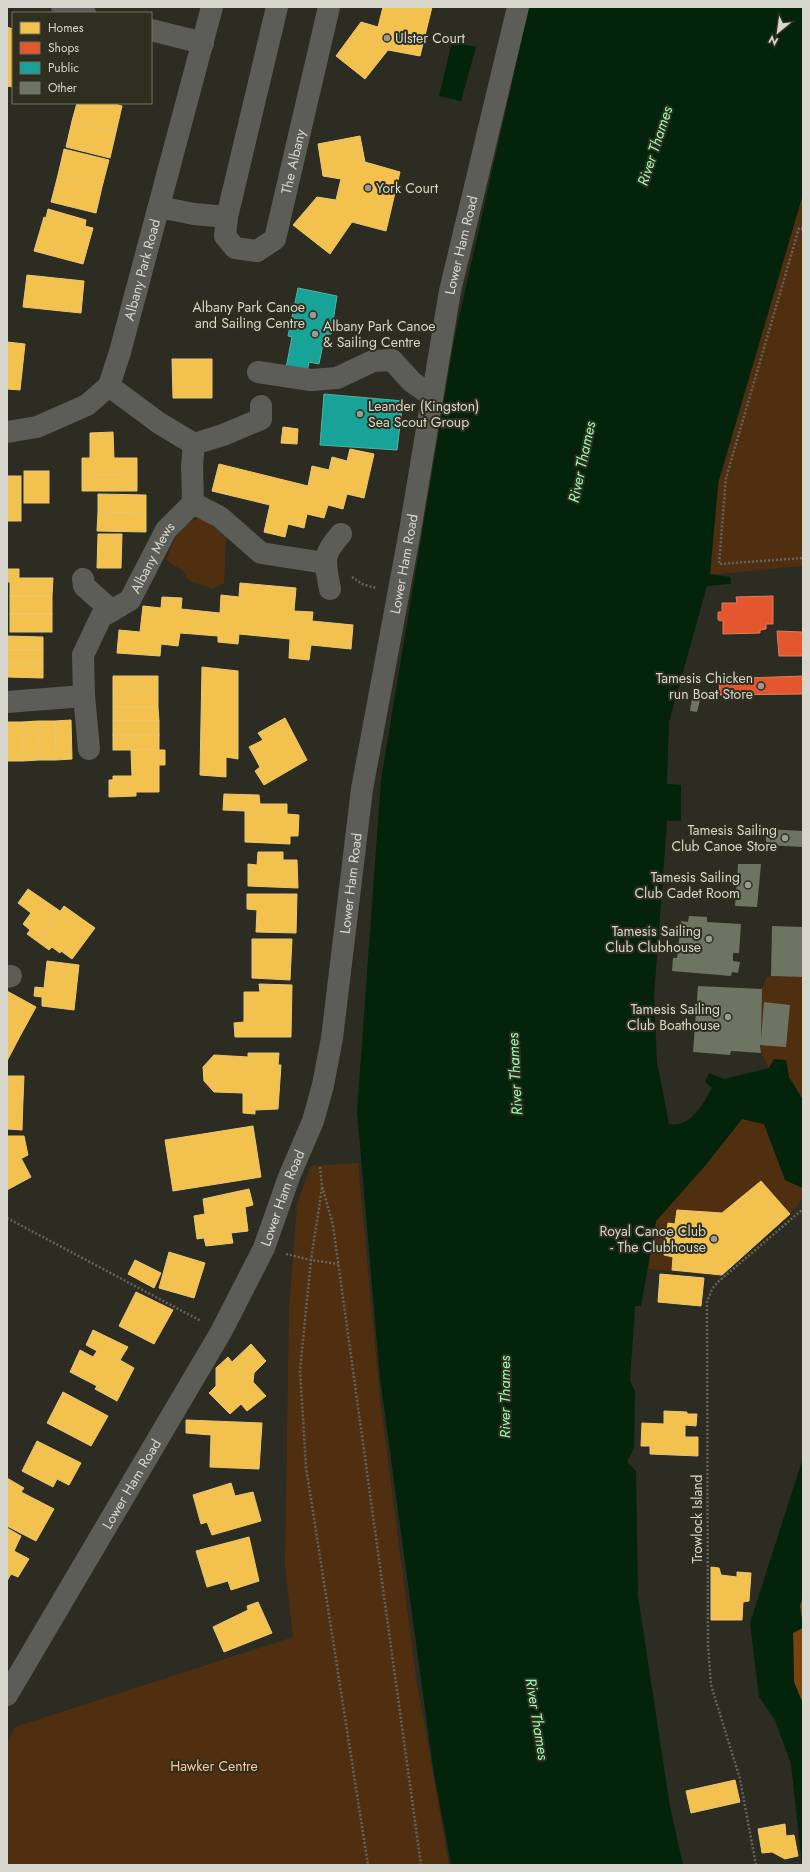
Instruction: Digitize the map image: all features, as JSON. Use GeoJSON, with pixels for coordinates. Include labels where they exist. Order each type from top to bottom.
{"type":"FeatureCollection","features":[{"type":"Feature","properties":{"kind":"street"},"geometry":{"type":"LineString","coordinates":[[62,7],[81,12]]}},
{"type":"Feature","properties":{"kind":"street","name":"Albany Park Road"},"geometry":{"type":"LineString","coordinates":[[109,386],[120,352],[212,7]]}},
{"type":"Feature","properties":{"kind":"street","name":"The Albany"},"geometry":{"type":"LineString","coordinates":[[277,7],[227,217],[226,236],[235,248],[257,251],[275,239],[329,7]]}},
{"type":"Feature","properties":{"kind":"street","name":"Lower Ham Road"},"geometry":{"type":"LineString","coordinates":[[7,1695],[221,1332],[264,1248],[289,1177],[313,1121],[323,1085],[331,1046],[362,789],[452,284],[518,7]]}},
{"type":"Feature","properties":{"kind":"street"},"geometry":{"type":"LineString","coordinates":[[152,30],[203,43]]}},
{"type":"Feature","properties":{"kind":"street"},"geometry":{"type":"LineString","coordinates":[[159,208],[194,214],[227,217]]}},
{"type":"Feature","properties":{"kind":"street"},"geometry":{"type":"LineString","coordinates":[[258,372],[311,380],[337,378],[373,361],[392,360],[412,382],[432,396]]}},
{"type":"Feature","properties":{"kind":"street"},"geometry":{"type":"LineString","coordinates":[[7,432],[37,427],[87,405],[109,386],[159,423],[194,444],[223,435],[265,414]]}},
{"type":"Feature","properties":{"kind":"street"},"geometry":{"type":"LineString","coordinates":[[194,444],[192,465],[193,502],[220,517],[261,552],[325,563]]}},
{"type":"Feature","properties":{"kind":"street","name":"Albany Mews"},"geometry":{"type":"LineString","coordinates":[[90,749],[84,696],[84,655],[101,617],[130,600],[166,530],[193,502]]}},
{"type":"Feature","properties":{"kind":"street"},"geometry":{"type":"LineString","coordinates":[[330,589],[325,563],[329,547],[341,534]]}},
{"type":"Feature","properties":{"kind":"street"},"geometry":{"type":"LineString","coordinates":[[83,579],[84,586],[112,610]]}},
{"type":"Feature","properties":{"kind":"street"},"geometry":{"type":"LineString","coordinates":[[7,702],[84,696]]}},
{"type":"Feature","properties":{"kind":"path"},"geometry":{"type":"LineString","coordinates":[[803,229],[800,228],[726,478],[719,564],[803,558]]}},
{"type":"Feature","properties":{"kind":"path"},"geometry":{"type":"LineString","coordinates":[[368,1865],[306,1467],[300,1370],[310,1260],[322,1186],[333,1226],[421,1865]]}},
{"type":"Feature","properties":{"kind":"path","name":"Trowlock Island"},"geometry":{"type":"LineString","coordinates":[[756,1865],[740,1779],[711,1685],[708,1645],[707,1302],[712,1289],[718,1282],[803,1208]]}},
{"type":"Feature","properties":{"kind":"path"},"geometry":{"type":"LineString","coordinates":[[7,1218],[221,1332]]}},
{"type":"Feature","properties":{"kind":"path"},"geometry":{"type":"LineString","coordinates":[[264,1248],[310,1260],[338,1264]]}},
{"type":"Feature","properties":{"kind":"green space"},"geometry":{"type":"Polygon","coordinates":[[[803,194],[803,566],[710,575],[719,481],[803,194]]]}},
{"type":"Feature","properties":{"kind":"green space"},"geometry":{"type":"Polygon","coordinates":[[[201,518],[226,536],[224,583],[213,589],[190,581],[182,570],[166,560],[178,534],[182,529],[187,524],[201,518]]]}},
{"type":"Feature","properties":{"kind":"green space"},"geometry":{"type":"Polygon","coordinates":[[[771,976],[803,977],[803,1100],[789,1077],[786,1060],[769,1068],[761,1053],[762,989],[766,978],[771,976]]]}},
{"type":"Feature","properties":{"kind":"green space"},"geometry":{"type":"Polygon","coordinates":[[[742,1119],[764,1124],[785,1180],[803,1188],[803,1198],[790,1214],[720,1276],[648,1269],[656,1221],[704,1167],[742,1119]]]}},
{"type":"Feature","properties":{"kind":"green space","name":"Hawker Centre"},"geometry":{"type":"Polygon","coordinates":[[[358,1163],[380,1399],[416,1677],[449,1865],[7,1865],[7,1742],[15,1727],[293,1637],[285,1566],[289,1310],[297,1204],[311,1166],[358,1163]]]}},
{"type":"Feature","properties":{"kind":"shaded area"},"geometry":{"type":"Polygon","coordinates":[[[803,1595],[803,1627],[800,1606],[803,1595]]]}},
{"type":"Feature","properties":{"kind":"shaded area"},"geometry":{"type":"Polygon","coordinates":[[[803,1627],[803,1704],[794,1682],[793,1633],[803,1627]]]}},
{"type":"Feature","properties":{"kind":"water","name":"River Thames"},"geometry":{"type":"Polygon","coordinates":[[[529,7],[803,7],[803,194],[718,483],[710,574],[730,577],[731,584],[707,586],[669,722],[667,784],[681,785],[681,821],[667,821],[654,997],[657,1062],[669,1124],[684,1122],[695,1114],[705,1101],[712,1088],[705,1082],[709,1073],[724,1079],[769,1068],[774,1059],[786,1060],[789,1077],[803,1100],[803,1188],[785,1180],[764,1124],[742,1119],[704,1167],[656,1221],[641,1306],[635,1306],[630,1381],[635,1391],[634,1448],[627,1462],[636,1471],[638,1596],[670,1807],[683,1865],[451,1865],[433,1768],[380,1378],[357,1111],[381,780],[454,340],[529,7]]]}},
{"type":"Feature","properties":{"kind":"water"},"geometry":{"type":"Polygon","coordinates":[[[452,42],[476,47],[461,101],[439,96],[452,42]]]}},
{"type":"Feature","properties":{"kind":"water"},"geometry":{"type":"Polygon","coordinates":[[[802,1461],[803,1595],[800,1606],[803,1628],[793,1633],[794,1682],[803,1704],[803,1865],[791,1764],[775,1720],[759,1697],[750,1623],[802,1461]]]}},
{"type":"Feature","properties":{"kind":"building: Homes","name":"Ulster Court"},"geometry":{"type":"Polygon","coordinates":[[[383,7],[432,7],[420,56],[388,50],[365,79],[336,56],[361,22],[378,27],[383,7]]]}},
{"type":"Feature","properties":{"kind":"building: Homes"},"geometry":{"type":"Polygon","coordinates":[[[7,27],[12,29],[12,87],[7,86],[7,27]]]}},
{"type":"Feature","properties":{"kind":"building: Homes"},"geometry":{"type":"Polygon","coordinates":[[[77,104],[115,104],[122,106],[116,132],[72,121],[77,104]]]}},
{"type":"Feature","properties":{"kind":"building: Homes"},"geometry":{"type":"Polygon","coordinates":[[[72,121],[116,132],[110,158],[66,147],[72,121]]]}},
{"type":"Feature","properties":{"kind":"building: Homes","name":"York Court"},"geometry":{"type":"Polygon","coordinates":[[[360,136],[365,162],[400,172],[386,231],[352,222],[330,254],[293,225],[317,197],[336,200],[341,179],[323,176],[318,144],[360,136]]]}},
{"type":"Feature","properties":{"kind":"building: Homes"},"geometry":{"type":"Polygon","coordinates":[[[64,149],[109,160],[102,187],[58,175],[64,149]]]}},
{"type":"Feature","properties":{"kind":"building: Homes"},"geometry":{"type":"Polygon","coordinates":[[[58,175],[102,187],[96,213],[51,202],[58,175]]]}},
{"type":"Feature","properties":{"kind":"building: Homes"},"geometry":{"type":"Polygon","coordinates":[[[48,209],[86,220],[85,226],[93,228],[83,264],[34,251],[44,217],[46,218],[48,209]]]}},
{"type":"Feature","properties":{"kind":"building: Homes"},"geometry":{"type":"Polygon","coordinates":[[[27,275],[84,281],[81,313],[23,307],[27,275]]]}},
{"type":"Feature","properties":{"kind":"building: Homes"},"geometry":{"type":"Polygon","coordinates":[[[7,342],[25,344],[20,390],[7,389],[7,342]]]}},
{"type":"Feature","properties":{"kind":"building: Homes"},"geometry":{"type":"Polygon","coordinates":[[[172,359],[212,359],[212,398],[173,398],[172,359]]]}},
{"type":"Feature","properties":{"kind":"building: Homes"},"geometry":{"type":"Polygon","coordinates":[[[283,427],[298,429],[297,444],[281,443],[283,427]]]}},
{"type":"Feature","properties":{"kind":"building: Homes"},"geometry":{"type":"Polygon","coordinates":[[[113,432],[114,458],[137,458],[137,474],[82,475],[82,458],[90,458],[90,433],[113,432]]]}},
{"type":"Feature","properties":{"kind":"building: Homes"},"geometry":{"type":"Polygon","coordinates":[[[350,449],[374,454],[364,498],[347,494],[343,509],[328,505],[324,518],[307,514],[304,528],[288,524],[285,537],[264,532],[270,505],[212,491],[219,464],[308,486],[312,466],[329,470],[332,457],[347,461],[350,449]]]}},
{"type":"Feature","properties":{"kind":"building: Homes"},"geometry":{"type":"Polygon","coordinates":[[[24,471],[49,471],[49,503],[24,503],[24,471]]]}},
{"type":"Feature","properties":{"kind":"building: Homes"},"geometry":{"type":"Polygon","coordinates":[[[137,474],[137,491],[82,491],[82,475],[137,474]]]}},
{"type":"Feature","properties":{"kind":"building: Homes"},"geometry":{"type":"Polygon","coordinates":[[[7,476],[21,476],[21,521],[7,521],[7,476]]]}},
{"type":"Feature","properties":{"kind":"building: Homes"},"geometry":{"type":"Polygon","coordinates":[[[98,494],[146,495],[146,513],[98,512],[98,494]]]}},
{"type":"Feature","properties":{"kind":"building: Homes"},"geometry":{"type":"Polygon","coordinates":[[[98,512],[146,513],[146,532],[97,531],[98,512]]]}},
{"type":"Feature","properties":{"kind":"building: Homes"},"geometry":{"type":"Polygon","coordinates":[[[98,534],[122,534],[121,568],[97,568],[98,534]]]}},
{"type":"Feature","properties":{"kind":"building: Homes"},"geometry":{"type":"Polygon","coordinates":[[[7,569],[19,569],[19,578],[53,578],[52,596],[10,596],[10,582],[7,582],[7,569]]]}},
{"type":"Feature","properties":{"kind":"building: Homes"},"geometry":{"type":"Polygon","coordinates":[[[240,583],[296,588],[294,611],[313,612],[312,621],[353,625],[351,649],[311,645],[309,660],[289,658],[290,639],[239,634],[238,644],[218,642],[218,636],[180,633],[178,646],[161,644],[160,656],[117,653],[119,630],[140,632],[143,606],[161,608],[162,597],[182,598],[181,609],[220,613],[221,595],[239,597],[240,583]]]}},
{"type":"Feature","properties":{"kind":"building: Homes"},"geometry":{"type":"Polygon","coordinates":[[[10,596],[52,596],[52,614],[10,614],[10,596]]]}},
{"type":"Feature","properties":{"kind":"building: Homes"},"geometry":{"type":"Polygon","coordinates":[[[10,614],[52,614],[52,632],[10,632],[10,614]]]}},
{"type":"Feature","properties":{"kind":"building: Homes"},"geometry":{"type":"Polygon","coordinates":[[[7,636],[43,637],[43,650],[7,650],[7,636]]]}},
{"type":"Feature","properties":{"kind":"building: Homes"},"geometry":{"type":"Polygon","coordinates":[[[7,650],[43,650],[43,664],[7,664],[7,650]]]}},
{"type":"Feature","properties":{"kind":"building: Homes"},"geometry":{"type":"Polygon","coordinates":[[[7,664],[43,664],[43,678],[7,677],[7,664]]]}},
{"type":"Feature","properties":{"kind":"building: Homes"},"geometry":{"type":"Polygon","coordinates":[[[202,667],[238,671],[238,759],[226,757],[226,777],[200,775],[202,667]]]}},
{"type":"Feature","properties":{"kind":"building: Homes"},"geometry":{"type":"Polygon","coordinates":[[[113,676],[158,676],[158,691],[113,692],[113,676]]]}},
{"type":"Feature","properties":{"kind":"building: Homes"},"geometry":{"type":"Polygon","coordinates":[[[158,691],[158,707],[113,707],[113,692],[158,691]]]}},
{"type":"Feature","properties":{"kind":"building: Homes"},"geometry":{"type":"Polygon","coordinates":[[[113,707],[158,707],[159,721],[113,721],[113,707]]]}},
{"type":"Feature","properties":{"kind":"building: Homes"},"geometry":{"type":"Polygon","coordinates":[[[285,718],[307,760],[264,785],[255,771],[260,767],[249,747],[263,740],[258,733],[285,718]]]}},
{"type":"Feature","properties":{"kind":"building: Homes"},"geometry":{"type":"Polygon","coordinates":[[[71,720],[72,759],[56,760],[55,721],[71,720]]]}},
{"type":"Feature","properties":{"kind":"building: Homes"},"geometry":{"type":"Polygon","coordinates":[[[38,721],[39,760],[23,761],[22,722],[38,721]]]}},
{"type":"Feature","properties":{"kind":"building: Homes"},"geometry":{"type":"Polygon","coordinates":[[[38,721],[55,721],[56,760],[39,760],[38,721]]]}},
{"type":"Feature","properties":{"kind":"building: Homes"},"geometry":{"type":"Polygon","coordinates":[[[113,721],[159,721],[159,735],[113,735],[113,721]]]}},
{"type":"Feature","properties":{"kind":"building: Homes"},"geometry":{"type":"Polygon","coordinates":[[[7,722],[22,722],[23,761],[7,761],[7,722]]]}},
{"type":"Feature","properties":{"kind":"building: Homes"},"geometry":{"type":"Polygon","coordinates":[[[113,735],[159,735],[159,750],[113,750],[113,735]]]}},
{"type":"Feature","properties":{"kind":"building: Homes"},"geometry":{"type":"Polygon","coordinates":[[[131,750],[165,750],[165,765],[159,765],[159,792],[136,792],[136,796],[109,797],[109,780],[113,780],[113,776],[132,776],[131,750]]]}},
{"type":"Feature","properties":{"kind":"building: Homes"},"geometry":{"type":"Polygon","coordinates":[[[224,794],[259,795],[260,804],[287,804],[287,814],[299,815],[298,836],[290,836],[290,844],[245,842],[245,811],[223,810],[224,794]]]}},
{"type":"Feature","properties":{"kind":"building: Homes"},"geometry":{"type":"Polygon","coordinates":[[[258,852],[283,852],[283,860],[297,860],[298,888],[248,886],[248,864],[257,865],[258,852]]]}},
{"type":"Feature","properties":{"kind":"building: Homes"},"geometry":{"type":"Polygon","coordinates":[[[28,889],[60,911],[38,942],[27,934],[30,930],[23,924],[31,913],[18,903],[28,889]]]}},
{"type":"Feature","properties":{"kind":"building: Homes"},"geometry":{"type":"Polygon","coordinates":[[[247,894],[297,894],[296,933],[256,932],[257,910],[247,909],[247,894]]]}},
{"type":"Feature","properties":{"kind":"building: Homes"},"geometry":{"type":"Polygon","coordinates":[[[64,906],[95,928],[72,959],[61,951],[60,953],[52,947],[49,950],[38,942],[64,906]]]}},
{"type":"Feature","properties":{"kind":"building: Homes"},"geometry":{"type":"Polygon","coordinates":[[[252,939],[292,939],[290,980],[252,978],[252,939]]]}},
{"type":"Feature","properties":{"kind":"building: Homes"},"geometry":{"type":"Polygon","coordinates":[[[47,961],[79,965],[74,1010],[42,1006],[42,997],[34,996],[35,987],[44,988],[47,961]]]}},
{"type":"Feature","properties":{"kind":"building: Homes"},"geometry":{"type":"Polygon","coordinates":[[[259,984],[292,985],[291,1037],[235,1037],[234,1023],[244,1022],[244,992],[260,992],[259,984]]]}},
{"type":"Feature","properties":{"kind":"building: Homes"},"geometry":{"type":"Polygon","coordinates":[[[7,991],[36,1007],[19,1038],[7,1031],[7,991]]]}},
{"type":"Feature","properties":{"kind":"building: Homes"},"geometry":{"type":"Polygon","coordinates":[[[7,1031],[19,1038],[7,1061],[7,1031]]]}},
{"type":"Feature","properties":{"kind":"building: Homes"},"geometry":{"type":"Polygon","coordinates":[[[248,1053],[279,1053],[278,1065],[281,1065],[278,1109],[255,1110],[255,1114],[243,1113],[243,1093],[214,1092],[204,1081],[203,1067],[214,1055],[248,1057],[248,1053]]]}},
{"type":"Feature","properties":{"kind":"building: Homes"},"geometry":{"type":"Polygon","coordinates":[[[7,1076],[24,1076],[23,1100],[7,1099],[7,1076]]]}},
{"type":"Feature","properties":{"kind":"building: Homes"},"geometry":{"type":"Polygon","coordinates":[[[7,1099],[23,1100],[22,1130],[7,1129],[7,1099]]]}},
{"type":"Feature","properties":{"kind":"building: Homes"},"geometry":{"type":"Polygon","coordinates":[[[253,1126],[261,1177],[173,1191],[165,1140],[253,1126]]]}},
{"type":"Feature","properties":{"kind":"building: Homes"},"geometry":{"type":"Polygon","coordinates":[[[7,1136],[24,1136],[28,1155],[7,1166],[7,1136]]]}},
{"type":"Feature","properties":{"kind":"building: Homes"},"geometry":{"type":"Polygon","coordinates":[[[21,1158],[31,1177],[7,1190],[7,1165],[21,1158]]]}},
{"type":"Feature","properties":{"kind":"building: Homes","name":"Royal Canoe Club - The Clubhouse"},"geometry":{"type":"Polygon","coordinates":[[[761,1181],[790,1214],[722,1275],[672,1270],[673,1257],[664,1255],[668,1223],[675,1224],[677,1210],[722,1213],[761,1181]]]}},
{"type":"Feature","properties":{"kind":"building: Homes"},"geometry":{"type":"Polygon","coordinates":[[[249,1189],[253,1205],[245,1207],[248,1231],[231,1233],[233,1243],[206,1246],[204,1238],[197,1239],[194,1216],[205,1214],[203,1199],[249,1189]]]}},
{"type":"Feature","properties":{"kind":"building: Homes"},"geometry":{"type":"Polygon","coordinates":[[[169,1252],[205,1263],[194,1298],[159,1288],[169,1252]]]}},
{"type":"Feature","properties":{"kind":"building: Homes"},"geometry":{"type":"Polygon","coordinates":[[[135,1260],[161,1273],[154,1288],[128,1274],[135,1260]]]}},
{"type":"Feature","properties":{"kind":"building: Homes"},"geometry":{"type":"Polygon","coordinates":[[[660,1274],[704,1278],[701,1306],[658,1302],[660,1274]]]}},
{"type":"Feature","properties":{"kind":"building: Homes"},"geometry":{"type":"Polygon","coordinates":[[[136,1292],[173,1310],[154,1344],[119,1326],[136,1292]]]}},
{"type":"Feature","properties":{"kind":"building: Homes"},"geometry":{"type":"Polygon","coordinates":[[[93,1330],[128,1347],[120,1360],[134,1368],[117,1401],[95,1389],[97,1386],[70,1372],[80,1350],[93,1357],[97,1351],[86,1345],[93,1330]]]}},
{"type":"Feature","properties":{"kind":"building: Homes"},"geometry":{"type":"Polygon","coordinates":[[[251,1344],[266,1361],[254,1373],[253,1382],[266,1396],[247,1411],[241,1404],[230,1414],[209,1393],[216,1386],[216,1368],[228,1357],[232,1362],[251,1344]]]}},
{"type":"Feature","properties":{"kind":"building: Homes"},"geometry":{"type":"Polygon","coordinates":[[[63,1392],[108,1416],[91,1446],[47,1423],[63,1392]]]}},
{"type":"Feature","properties":{"kind":"building: Homes"},"geometry":{"type":"Polygon","coordinates":[[[664,1411],[697,1414],[696,1426],[685,1425],[685,1437],[698,1437],[698,1456],[650,1454],[650,1446],[641,1446],[642,1423],[664,1424],[664,1411]]]}},
{"type":"Feature","properties":{"kind":"building: Homes"},"geometry":{"type":"Polygon","coordinates":[[[186,1420],[262,1423],[259,1469],[210,1467],[211,1435],[186,1433],[186,1420]]]}},
{"type":"Feature","properties":{"kind":"building: Homes"},"geometry":{"type":"Polygon","coordinates":[[[37,1441],[81,1463],[69,1485],[57,1479],[53,1487],[22,1471],[37,1441]]]}},
{"type":"Feature","properties":{"kind":"building: Homes"},"geometry":{"type":"Polygon","coordinates":[[[7,1478],[24,1488],[21,1492],[54,1509],[36,1541],[7,1526],[7,1478]]]}},
{"type":"Feature","properties":{"kind":"building: Homes"},"geometry":{"type":"Polygon","coordinates":[[[231,1483],[235,1496],[253,1492],[261,1521],[212,1535],[207,1522],[201,1524],[193,1495],[231,1483]]]}},
{"type":"Feature","properties":{"kind":"building: Homes"},"geometry":{"type":"Polygon","coordinates":[[[7,1528],[21,1536],[14,1551],[29,1559],[18,1577],[11,1574],[7,1581],[7,1528]]]}},
{"type":"Feature","properties":{"kind":"building: Homes"},"geometry":{"type":"Polygon","coordinates":[[[249,1537],[259,1581],[231,1590],[228,1581],[207,1587],[196,1551],[249,1537]]]}},
{"type":"Feature","properties":{"kind":"building: Homes"},"geometry":{"type":"Polygon","coordinates":[[[711,1567],[719,1568],[721,1575],[737,1577],[737,1572],[751,1573],[749,1601],[743,1602],[742,1620],[711,1620],[711,1567]]]}},
{"type":"Feature","properties":{"kind":"building: Homes"},"geometry":{"type":"Polygon","coordinates":[[[258,1602],[272,1633],[224,1652],[213,1627],[248,1610],[247,1606],[258,1602]]]}},
{"type":"Feature","properties":{"kind":"building: Homes"},"geometry":{"type":"Polygon","coordinates":[[[735,1780],[740,1802],[691,1813],[686,1791],[735,1780]]]}},
{"type":"Feature","properties":{"kind":"building: Homes"},"geometry":{"type":"Polygon","coordinates":[[[785,1824],[786,1836],[794,1835],[798,1856],[785,1859],[772,1852],[762,1853],[758,1829],[785,1824]]]}},
{"type":"Feature","properties":{"kind":"building: Shops"},"geometry":{"type":"Polygon","coordinates":[[[773,596],[773,624],[766,624],[766,629],[760,630],[760,633],[723,634],[723,621],[718,620],[718,612],[722,612],[722,603],[737,603],[736,597],[773,596]]]}},
{"type":"Feature","properties":{"kind":"building: Shops"},"geometry":{"type":"Polygon","coordinates":[[[777,631],[802,632],[803,656],[779,656],[777,631]]]}},
{"type":"Feature","properties":{"kind":"building: Shops","name":"Tamesis Chicken run Boat Store"},"geometry":{"type":"Polygon","coordinates":[[[803,676],[803,694],[720,695],[719,679],[803,676]]]}},
{"type":"Feature","properties":{"kind":"building: Public","name":"Albany Park Canoe and Sailing Centre"},"geometry":{"type":"Polygon","coordinates":[[[298,288],[337,296],[331,334],[325,334],[319,364],[309,362],[307,372],[286,368],[292,337],[288,336],[298,288]]]}},
{"type":"Feature","properties":{"kind":"building: Public"},"geometry":{"type":"Polygon","coordinates":[[[324,394],[403,401],[397,450],[320,445],[324,394]]]}},
{"type":"Feature","properties":{"kind":"building: Other"},"geometry":{"type":"Polygon","coordinates":[[[692,698],[700,700],[697,712],[690,711],[692,698]]]}},
{"type":"Feature","properties":{"kind":"building: Other","name":"Tamesis Sailing Club Canoe Store"},"geometry":{"type":"Polygon","coordinates":[[[766,829],[803,831],[803,847],[766,845],[766,829]]]}},
{"type":"Feature","properties":{"kind":"building: Other","name":"Tamesis Sailing Club Cadet Room"},"geometry":{"type":"Polygon","coordinates":[[[738,864],[761,864],[757,907],[735,906],[738,864]]]}},
{"type":"Feature","properties":{"kind":"building: Other","name":"Tamesis Sailing Club Clubhouse"},"geometry":{"type":"Polygon","coordinates":[[[689,916],[707,917],[707,922],[741,924],[739,953],[733,953],[733,961],[740,962],[738,973],[732,972],[731,976],[672,971],[673,958],[677,958],[681,921],[688,922],[689,916]]]}},
{"type":"Feature","properties":{"kind":"building: Other"},"geometry":{"type":"Polygon","coordinates":[[[772,926],[803,927],[803,977],[771,976],[772,926]]]}},
{"type":"Feature","properties":{"kind":"building: Other","name":"Tamesis Sailing Club Boathouse"},"geometry":{"type":"Polygon","coordinates":[[[698,986],[762,989],[761,1039],[764,1002],[790,1005],[786,1047],[760,1045],[761,1053],[731,1051],[730,1055],[693,1052],[698,986]]]}},
{"type":"Feature","properties":{"kind":"place","name":"Ulster Court"},"geometry":{"type":"Point","coordinates":[387,38]}},
{"type":"Feature","properties":{"kind":"place","name":"York Court"},"geometry":{"type":"Point","coordinates":[368,188]}},
{"type":"Feature","properties":{"kind":"place","name":"Albany Park Canoe and Sailing Centre"},"geometry":{"type":"Point","coordinates":[313,315]}},
{"type":"Feature","properties":{"kind":"place","name":"Albany Park Canoe & Sailing Centre"},"geometry":{"type":"Point","coordinates":[315,334]}},
{"type":"Feature","properties":{"kind":"place","name":"Leander (Kingston) Sea Scout Group"},"geometry":{"type":"Point","coordinates":[360,414]}},
{"type":"Feature","properties":{"kind":"place","name":"Tamesis Chicken run Boat Store"},"geometry":{"type":"Point","coordinates":[761,686]}},
{"type":"Feature","properties":{"kind":"place","name":"Tamesis Sailing Club Canoe Store"},"geometry":{"type":"Point","coordinates":[785,838]}},
{"type":"Feature","properties":{"kind":"place","name":"Tamesis Sailing Club Cadet Room"},"geometry":{"type":"Point","coordinates":[748,885]}},
{"type":"Feature","properties":{"kind":"place","name":"Tamesis Sailing Club Clubhouse"},"geometry":{"type":"Point","coordinates":[709,939]}},
{"type":"Feature","properties":{"kind":"place","name":"Tamesis Sailing Club Boathouse"},"geometry":{"type":"Point","coordinates":[728,1017]}},
{"type":"Feature","properties":{"kind":"place","name":"Royal Canoe Club - The Clubhouse"},"geometry":{"type":"Point","coordinates":[714,1239]}}]}
